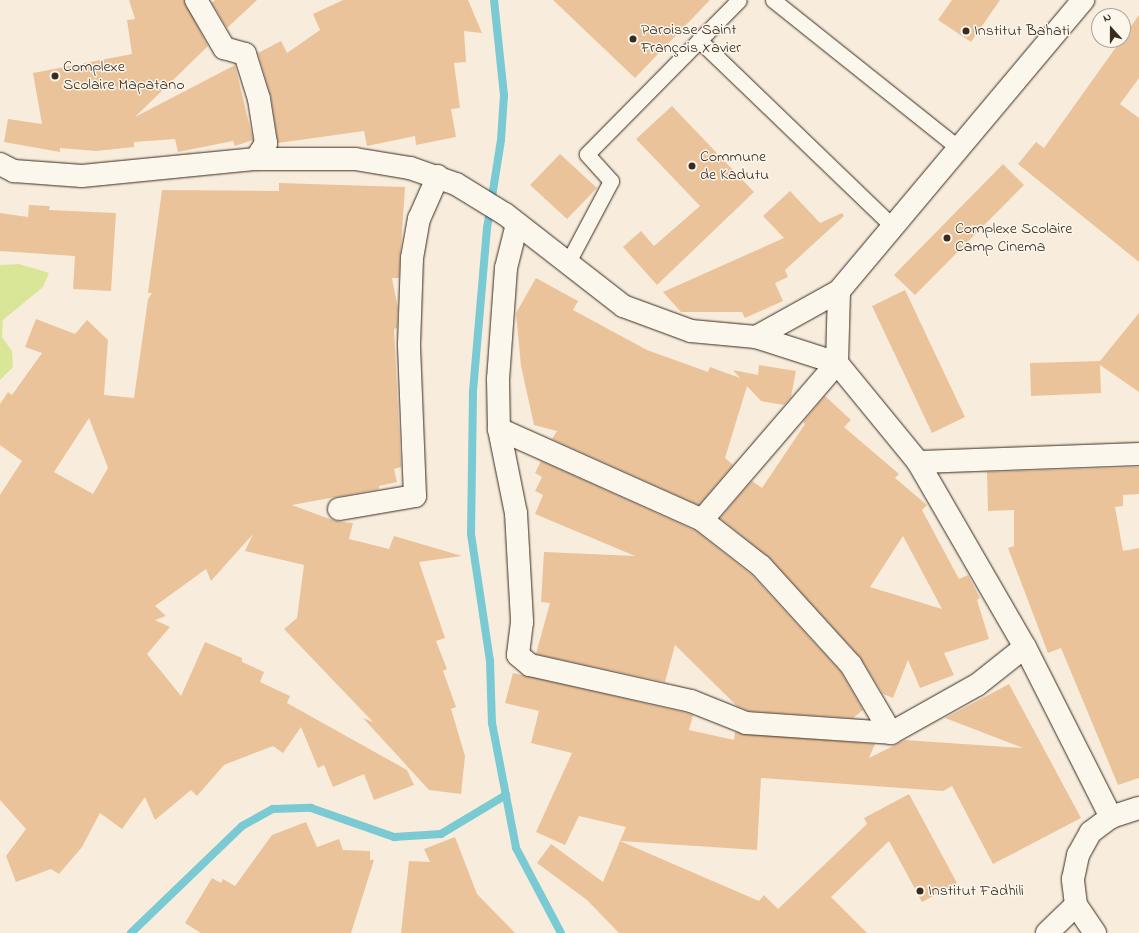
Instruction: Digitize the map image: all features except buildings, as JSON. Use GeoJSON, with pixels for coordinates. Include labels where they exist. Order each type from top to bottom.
{"type":"FeatureCollection","features":[{"type":"Feature","properties":{"kind":"street"},"geometry":{"type":"LineString","coordinates":[[196,0],[224,48],[245,54],[259,99],[266,143],[256,159]]}},
{"type":"Feature","properties":{"kind":"street"},"geometry":{"type":"LineString","coordinates":[[756,337],[839,291],[891,225],[1082,0]]}},
{"type":"Feature","properties":{"kind":"street"},"geometry":{"type":"LineString","coordinates":[[0,164],[14,171],[82,176],[256,159],[355,159],[447,180],[511,219],[623,306],[691,331],[756,337],[837,363],[918,462],[1025,647],[1111,817]]}},
{"type":"Feature","properties":{"kind":"street"},"geometry":{"type":"LineString","coordinates":[[339,509],[415,496],[409,344],[412,258],[419,218],[447,180]]}},
{"type":"Feature","properties":{"kind":"street"},"geometry":{"type":"LineString","coordinates":[[511,219],[501,314],[499,429],[516,513],[522,622],[518,655],[530,665],[691,701],[746,723],[891,733],[977,685],[1025,647]]}},
{"type":"Feature","properties":{"kind":"street"},"geometry":{"type":"LineString","coordinates":[[702,520],[837,363],[839,291]]}},
{"type":"Feature","properties":{"kind":"street"},"geometry":{"type":"LineString","coordinates":[[499,429],[702,520],[761,566],[851,664],[891,733]]}},
{"type":"Feature","properties":{"kind":"street"},"geometry":{"type":"LineString","coordinates":[[918,462],[1139,454]]}},
{"type":"Feature","properties":{"kind":"street"},"geometry":{"type":"LineString","coordinates":[[1095,933],[1076,905],[1073,879],[1078,855],[1091,832],[1111,817],[1139,808]]}},
{"type":"Feature","properties":{"kind":"street"},"geometry":{"type":"LineString","coordinates":[[1047,933],[1076,905]]}},
{"type":"Feature","properties":{"kind":"lane"},"geometry":{"type":"LineString","coordinates":[[567,264],[611,181],[587,154],[739,0]]}},
{"type":"Feature","properties":{"kind":"lane"},"geometry":{"type":"LineString","coordinates":[[773,0],[957,147]]}},
{"type":"Feature","properties":{"kind":"lane"},"geometry":{"type":"LineString","coordinates":[[699,40],[891,225]]}},
{"type":"Feature","properties":{"kind":"green space"},"geometry":{"type":"Polygon","coordinates":[[[19,264],[49,273],[43,287],[3,320],[2,337],[12,351],[13,367],[0,380],[0,265],[19,264]]]}},
{"type":"Feature","properties":{"kind":"waterway"},"geometry":{"type":"LineString","coordinates":[[494,0],[504,95],[501,140],[487,228],[473,392],[471,534],[490,661],[492,723],[516,848],[561,933]]}},
{"type":"Feature","properties":{"kind":"waterway"},"geometry":{"type":"LineString","coordinates":[[131,933],[242,826],[273,809],[311,808],[394,837],[441,834],[506,795]]}},
{"type":"Feature","properties":{"kind":"place","name":"Institut Bahati"},"geometry":{"type":"Point","coordinates":[966,31]}},
{"type":"Feature","properties":{"kind":"place","name":"Paroisse Saint François Xavier"},"geometry":{"type":"Point","coordinates":[633,39]}},
{"type":"Feature","properties":{"kind":"place","name":"Complexe Scolaire Mapatano"},"geometry":{"type":"Point","coordinates":[55,76]}},
{"type":"Feature","properties":{"kind":"place","name":"Commune de Kadutu"},"geometry":{"type":"Point","coordinates":[692,166]}},
{"type":"Feature","properties":{"kind":"place","name":"Complexe Scolaire Camp Cinema"},"geometry":{"type":"Point","coordinates":[947,238]}},
{"type":"Feature","properties":{"kind":"place","name":"Institut Fadhili"},"geometry":{"type":"Point","coordinates":[920,891]}}]}
